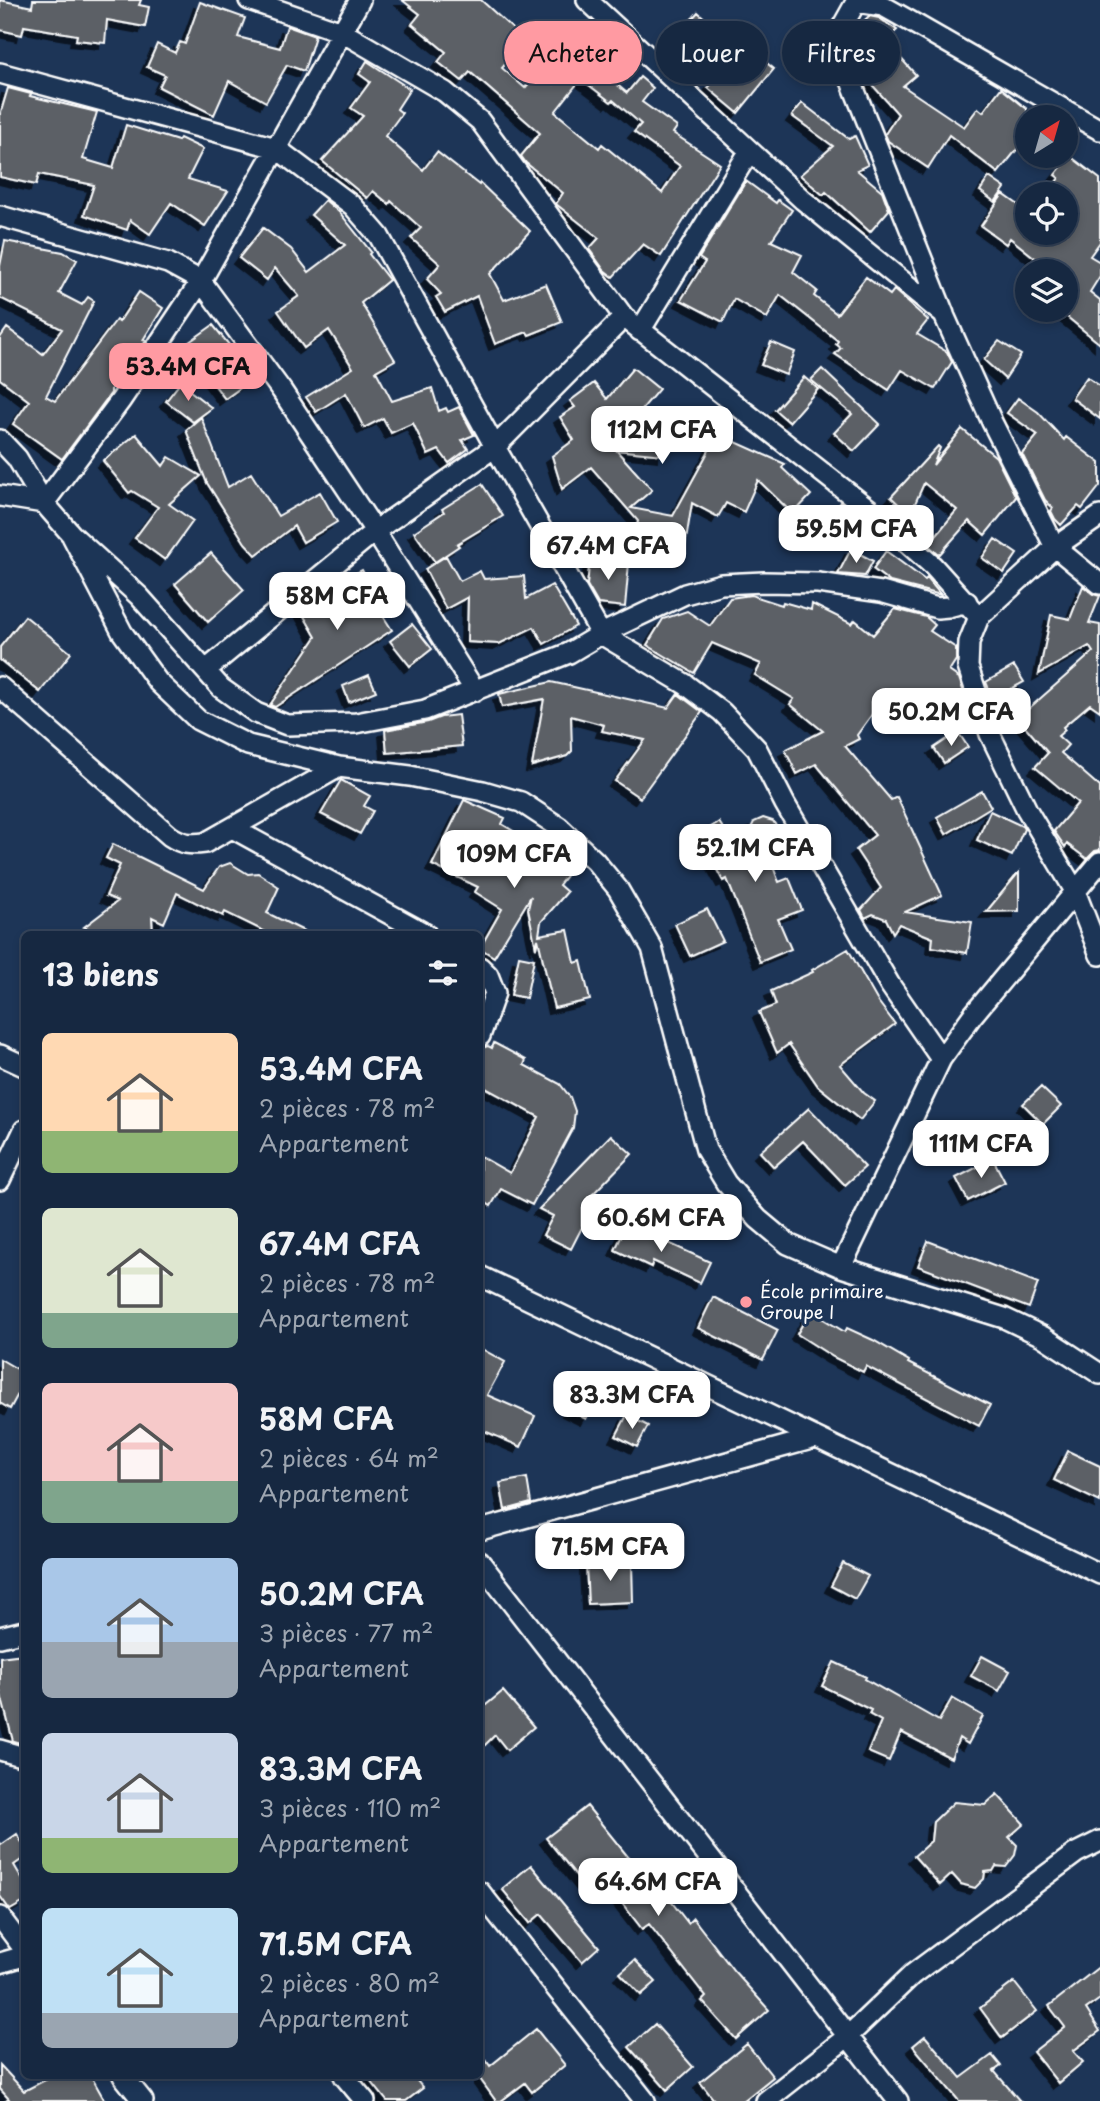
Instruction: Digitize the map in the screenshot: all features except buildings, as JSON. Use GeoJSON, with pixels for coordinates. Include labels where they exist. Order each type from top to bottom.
{"type":"FeatureCollection","features":[{"type":"Feature","properties":{"kind":"street"},"geometry":{"type":"LineString","coordinates":[[249,0],[342,32],[445,92],[480,121],[624,317],[874,513],[933,566],[973,610],[968,667],[986,723],[1027,810],[1075,891],[1100,955]]}},
{"type":"Feature","properties":{"kind":"street"},"geometry":{"type":"LineString","coordinates":[[44,503],[121,400],[201,281],[360,0]]}},
{"type":"Feature","properties":{"kind":"street"},"geometry":{"type":"LineString","coordinates":[[587,0],[803,200],[944,315]]}},
{"type":"Feature","properties":{"kind":"street"},"geometry":{"type":"LineString","coordinates":[[1100,130],[883,6],[855,1],[842,27],[849,76],[944,315],[992,422],[1055,548],[1100,584]]}},
{"type":"Feature","properties":{"kind":"street"},"geometry":{"type":"LineString","coordinates":[[0,73],[276,148],[353,206],[379,236],[601,634],[684,684],[722,712],[757,749],[785,804],[890,985],[941,1059]]}},
{"type":"Feature","properties":{"kind":"street"},"geometry":{"type":"LineString","coordinates":[[640,331],[749,152]]}},
{"type":"Feature","properties":{"kind":"street"},"geometry":{"type":"LineString","coordinates":[[0,216],[157,259],[201,281],[282,391],[375,531],[475,691]]}},
{"type":"Feature","properties":{"kind":"street"},"geometry":{"type":"LineString","coordinates":[[206,670],[375,531],[495,447],[624,317]]}},
{"type":"Feature","properties":{"kind":"street"},"geometry":{"type":"LineString","coordinates":[[0,440],[17,458],[44,503],[71,534],[139,596],[221,688],[256,713],[287,725],[356,723],[425,710],[569,653],[601,634],[685,594],[721,584],[818,583],[881,592],[937,608],[973,610],[1100,516]]}},
{"type":"Feature","properties":{"kind":"street"},"geometry":{"type":"LineString","coordinates":[[0,496],[44,503]]}},
{"type":"Feature","properties":{"kind":"street"},"geometry":{"type":"LineString","coordinates":[[71,534],[122,632],[159,682],[198,720],[248,745],[338,767],[410,776],[521,802],[559,827],[595,861],[618,889],[652,948],[706,1150],[726,1183],[758,1219],[788,1244],[841,1267],[1004,1318],[1041,1336],[1100,1374]]}},
{"type":"Feature","properties":{"kind":"street"},"geometry":{"type":"LineString","coordinates":[[0,687],[181,843],[205,843],[338,767]]}},
{"type":"Feature","properties":{"kind":"street"},"geometry":{"type":"LineString","coordinates":[[232,828],[421,931]]}},
{"type":"Feature","properties":{"kind":"street"},"geometry":{"type":"LineString","coordinates":[[841,1267],[941,1059],[972,1016],[1100,862]]}},
{"type":"Feature","properties":{"kind":"street"},"geometry":{"type":"LineString","coordinates":[[483,970],[488,975],[495,993],[483,1027]]}},
{"type":"Feature","properties":{"kind":"street"},"geometry":{"type":"LineString","coordinates":[[0,1055],[21,1065]]}},
{"type":"Feature","properties":{"kind":"street"},"geometry":{"type":"LineString","coordinates":[[0,1180],[21,1136]]}},
{"type":"Feature","properties":{"kind":"street"},"geometry":{"type":"LineString","coordinates":[[483,1277],[1100,1574]]}},
{"type":"Feature","properties":{"kind":"street"},"geometry":{"type":"LineString","coordinates":[[483,1529],[815,1438]]}},
{"type":"Feature","properties":{"kind":"street"},"geometry":{"type":"LineString","coordinates":[[483,1566],[898,2101]]}},
{"type":"Feature","properties":{"kind":"street"},"geometry":{"type":"LineString","coordinates":[[0,1637],[21,1632]]}},
{"type":"Feature","properties":{"kind":"street"},"geometry":{"type":"LineString","coordinates":[[0,1750],[21,1756]]}},
{"type":"Feature","properties":{"kind":"street"},"geometry":{"type":"LineString","coordinates":[[766,2101],[847,2037],[913,1974],[1076,1853],[1100,1841]]}},
{"type":"Feature","properties":{"kind":"street"},"geometry":{"type":"LineString","coordinates":[[483,1896],[645,2101]]}},
{"type":"Feature","properties":{"kind":"street"},"geometry":{"type":"LineString","coordinates":[[0,1917],[21,1945]]}},
{"type":"Feature","properties":{"kind":"street"},"geometry":{"type":"LineString","coordinates":[[0,1963],[21,1956]]}},
{"type":"Feature","properties":{"kind":"street"},"geometry":{"type":"LineString","coordinates":[[125,2079],[143,2101]]}},
{"type":"Feature","properties":{"kind":"street"},"geometry":{"type":"LineString","coordinates":[[347,2079],[365,2101]]}},
{"type":"Feature","properties":{"kind":"place","name":"École primaire Groupe I"},"geometry":{"type":"Point","coordinates":[746,1302]}}]}
